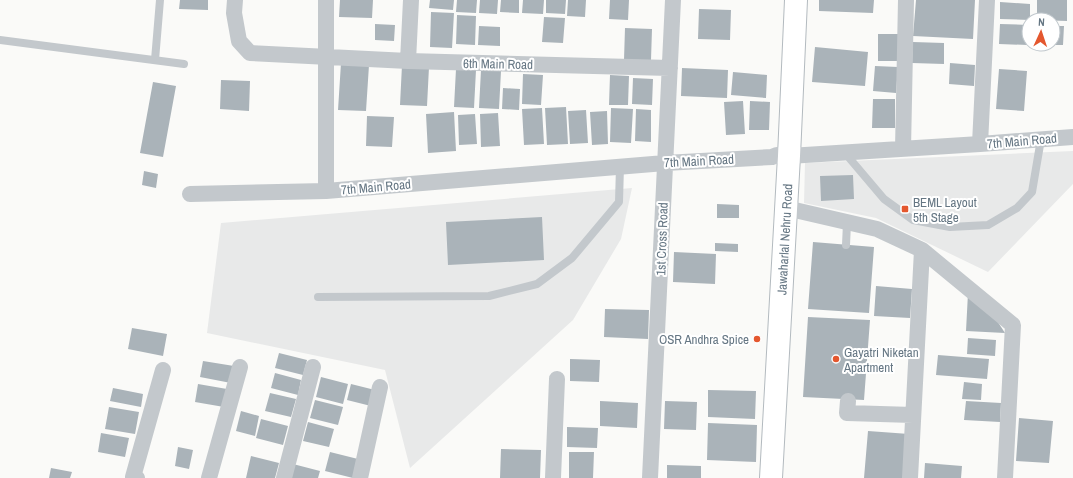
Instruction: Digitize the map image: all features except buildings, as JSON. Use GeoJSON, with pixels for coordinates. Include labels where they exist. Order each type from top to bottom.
{"type":"FeatureCollection","features":[{"type":"Feature","properties":{"kind":"street","name":"6th Main Road"},"geometry":{"type":"LineString","coordinates":[[235,0],[234,13],[239,42],[250,53],[408,62],[670,68]]}},
{"type":"Feature","properties":{"kind":"street"},"geometry":{"type":"LineString","coordinates":[[326,0],[326,191]]}},
{"type":"Feature","properties":{"kind":"street"},"geometry":{"type":"LineString","coordinates":[[408,62],[411,0]]}},
{"type":"Feature","properties":{"kind":"street","name":"1st Cross Road"},"geometry":{"type":"LineString","coordinates":[[650,478],[673,0]]}},
{"type":"Feature","properties":{"kind":"street","name":"Jawaharlal Nehru Road"},"geometry":{"type":"LineString","coordinates":[[771,478],[796,0]]}},
{"type":"Feature","properties":{"kind":"street"},"geometry":{"type":"LineString","coordinates":[[903,149],[906,0]]}},
{"type":"Feature","properties":{"kind":"street"},"geometry":{"type":"LineString","coordinates":[[980,144],[987,0]]}},
{"type":"Feature","properties":{"kind":"street","name":"7th Main Road"},"geometry":{"type":"LineString","coordinates":[[190,194],[326,191],[620,166],[1073,137]]}},
{"type":"Feature","properties":{"kind":"street"},"geometry":{"type":"LineString","coordinates":[[786,208],[877,229],[922,250],[1013,325],[1005,478]]}},
{"type":"Feature","properties":{"kind":"street"},"geometry":{"type":"LineString","coordinates":[[910,478],[922,250]]}},
{"type":"Feature","properties":{"kind":"street"},"geometry":{"type":"LineString","coordinates":[[209,478],[240,367]]}},
{"type":"Feature","properties":{"kind":"street"},"geometry":{"type":"LineString","coordinates":[[284,478],[313,367]]}},
{"type":"Feature","properties":{"kind":"street"},"geometry":{"type":"LineString","coordinates":[[137,478],[133,477],[163,370]]}},
{"type":"Feature","properties":{"kind":"street"},"geometry":{"type":"LineString","coordinates":[[553,478],[557,379]]}},
{"type":"Feature","properties":{"kind":"street"},"geometry":{"type":"LineString","coordinates":[[360,478],[380,387]]}},
{"type":"Feature","properties":{"kind":"street"},"geometry":{"type":"LineString","coordinates":[[848,401],[847,413],[913,415]]}},
{"type":"Feature","properties":{"kind":"lane"},"geometry":{"type":"LineString","coordinates":[[155,60],[160,0]]}},
{"type":"Feature","properties":{"kind":"lane"},"geometry":{"type":"LineString","coordinates":[[0,40],[184,64]]}},
{"type":"Feature","properties":{"kind":"lane"},"geometry":{"type":"LineString","coordinates":[[844,152],[884,199],[913,220],[950,227],[988,225],[1017,208],[1032,192],[1041,139]]}},
{"type":"Feature","properties":{"kind":"lane"},"geometry":{"type":"LineString","coordinates":[[318,297],[488,296],[536,284],[572,258],[619,202],[620,166]]}},
{"type":"Feature","properties":{"kind":"lane"},"geometry":{"type":"LineString","coordinates":[[846,245],[847,223]]}},
{"type":"Feature","properties":{"kind":"shaded area"},"geometry":{"type":"Polygon","coordinates":[[[1073,151],[1073,184],[988,272],[876,218],[804,203],[805,163],[1073,151]]]}},
{"type":"Feature","properties":{"kind":"shaded area"},"geometry":{"type":"Polygon","coordinates":[[[632,188],[621,239],[573,320],[410,468],[385,370],[207,333],[221,223],[632,188]]]}},
{"type":"Feature","properties":{"kind":"place","name":"BEML Layout 5th Stage"},"geometry":{"type":"Point","coordinates":[905,209]}},
{"type":"Feature","properties":{"kind":"place","name":"OSR Andhra Spice"},"geometry":{"type":"Point","coordinates":[757,339]}},
{"type":"Feature","properties":{"kind":"place","name":"Gayatri Niketan Apartment"},"geometry":{"type":"Point","coordinates":[836,359]}}]}
